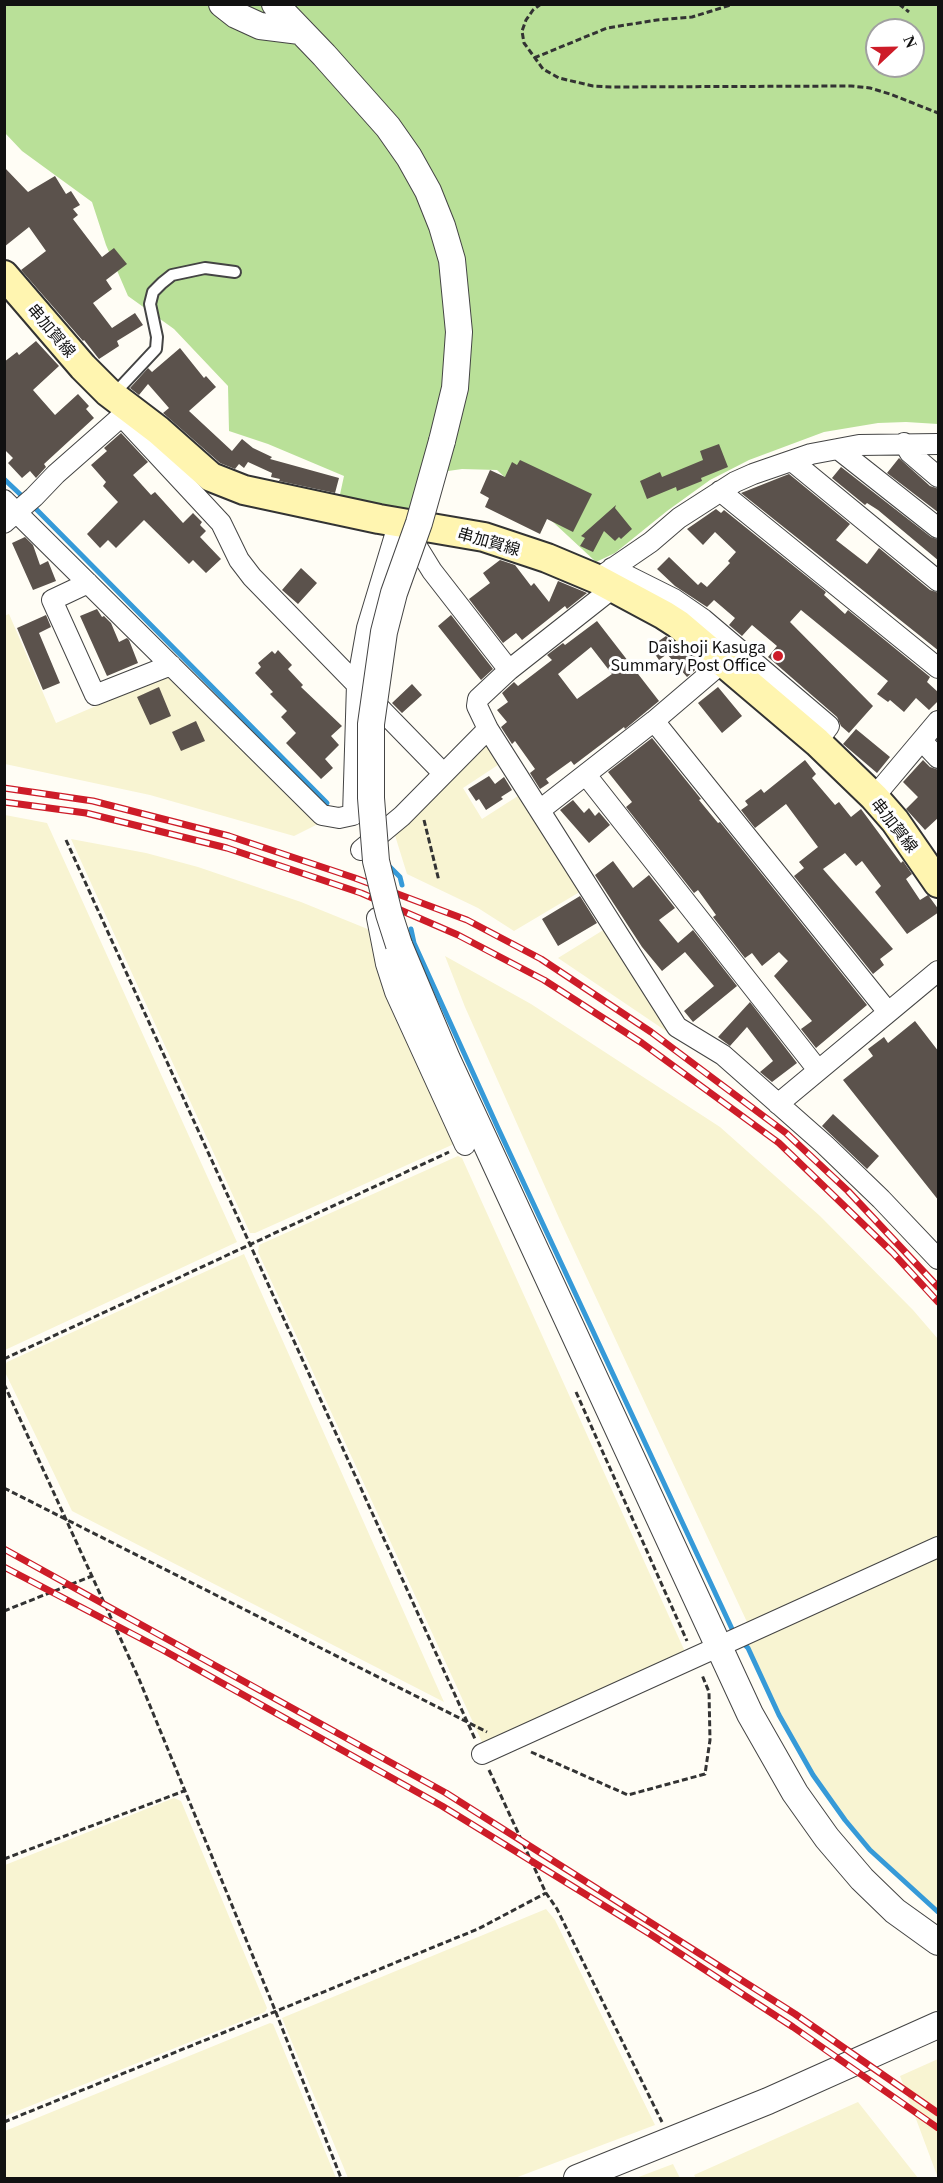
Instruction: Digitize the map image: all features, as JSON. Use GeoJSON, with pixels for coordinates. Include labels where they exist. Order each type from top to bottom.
{"type":"FeatureCollection","features":[{"type":"Feature","properties":{"kind":"main road","name":"串加賀線"},"geometry":{"type":"LineString","coordinates":[[4,275],[83,367],[123,405],[200,469],[228,486],[401,523],[484,537],[607,578],[678,624],[817,742],[874,797],[895,821],[939,883]]}},
{"type":"Feature","properties":{"kind":"street"},"geometry":{"type":"LineString","coordinates":[[222,4],[236,15],[260,26],[300,31]]}},
{"type":"Feature","properties":{"kind":"street"},"geometry":{"type":"LineString","coordinates":[[275,4],[388,127],[428,191],[452,260],[459,332],[455,388],[419,523],[394,593],[384,632],[371,724],[371,798],[376,861],[399,945],[456,1079],[750,1714],[795,1793],[828,1838],[862,1879],[895,1911],[939,1942]]}},
{"type":"Feature","properties":{"kind":"street"},"geometry":{"type":"LineString","coordinates":[[123,405],[56,474],[9,512],[88,583],[322,815],[339,818],[353,815]]}},
{"type":"Feature","properties":{"kind":"street"},"geometry":{"type":"LineString","coordinates":[[123,405],[128,423],[221,523],[239,560],[252,577],[443,773]]}},
{"type":"Feature","properties":{"kind":"street"},"geometry":{"type":"LineString","coordinates":[[903,443],[910,453],[939,477]]}},
{"type":"Feature","properties":{"kind":"street"},"geometry":{"type":"LineString","coordinates":[[939,444],[859,445],[838,449],[753,474],[720,491],[679,518],[607,578],[478,699],[477,706],[488,729],[677,1027],[723,1054],[881,1199],[939,1259]]}},
{"type":"Feature","properties":{"kind":"street"},"geometry":{"type":"LineString","coordinates":[[838,449],[939,528]]}},
{"type":"Feature","properties":{"kind":"street"},"geometry":{"type":"LineString","coordinates":[[792,461],[939,581]]}},
{"type":"Feature","properties":{"kind":"street"},"geometry":{"type":"LineString","coordinates":[[720,491],[939,668]]}},
{"type":"Feature","properties":{"kind":"street"},"geometry":{"type":"LineString","coordinates":[[401,523],[432,571],[509,670]]}},
{"type":"Feature","properties":{"kind":"street"},"geometry":{"type":"LineString","coordinates":[[368,876],[353,815],[357,684],[367,628],[401,523]]}},
{"type":"Feature","properties":{"kind":"street"},"geometry":{"type":"LineString","coordinates":[[607,578],[674,599],[703,619],[829,726],[817,742]]}},
{"type":"Feature","properties":{"kind":"street"},"geometry":{"type":"LineString","coordinates":[[88,583],[51,600],[95,695],[171,665]]}},
{"type":"Feature","properties":{"kind":"street"},"geometry":{"type":"LineString","coordinates":[[540,810],[654,721],[722,663]]}},
{"type":"Feature","properties":{"kind":"street"},"geometry":{"type":"LineString","coordinates":[[654,721],[888,1012]]}},
{"type":"Feature","properties":{"kind":"street"},"geometry":{"type":"LineString","coordinates":[[874,797],[939,721]]}},
{"type":"Feature","properties":{"kind":"street"},"geometry":{"type":"LineString","coordinates":[[361,850],[402,816],[488,729]]}},
{"type":"Feature","properties":{"kind":"street"},"geometry":{"type":"LineString","coordinates":[[922,741],[939,758]]}},
{"type":"Feature","properties":{"kind":"street"},"geometry":{"type":"LineString","coordinates":[[586,775],[818,1070]]}},
{"type":"Feature","properties":{"kind":"street"},"geometry":{"type":"LineString","coordinates":[[377,918],[386,964],[395,992],[465,1145]]}},
{"type":"Feature","properties":{"kind":"street"},"geometry":{"type":"LineString","coordinates":[[778,1104],[939,971]]}},
{"type":"Feature","properties":{"kind":"street"},"geometry":{"type":"LineString","coordinates":[[482,1754],[939,1547]]}},
{"type":"Feature","properties":{"kind":"street"},"geometry":{"type":"LineString","coordinates":[[576,2178],[768,2101],[939,2025]]}},
{"type":"Feature","properties":{"kind":"lane"},"geometry":{"type":"LineString","coordinates":[[123,405],[156,349],[157,337],[150,304],[153,292],[172,275],[205,268],[236,272]]}},
{"type":"Feature","properties":{"kind":"path"},"geometry":{"type":"LineString","coordinates":[[541,4],[526,20],[522,31],[524,43],[543,69],[559,78],[593,86],[851,86],[870,88],[890,94],[939,113]]}},
{"type":"Feature","properties":{"kind":"path"},"geometry":{"type":"LineString","coordinates":[[534,58],[607,28],[692,17],[734,4]]}},
{"type":"Feature","properties":{"kind":"path"},"geometry":{"type":"LineString","coordinates":[[899,4],[909,12]]}},
{"type":"Feature","properties":{"kind":"path"},"geometry":{"type":"LineString","coordinates":[[419,798],[440,881]]}},
{"type":"Feature","properties":{"kind":"path"},"geometry":{"type":"LineString","coordinates":[[66,840],[546,1893],[557,1909],[671,2140]]}},
{"type":"Feature","properties":{"kind":"path"},"geometry":{"type":"LineString","coordinates":[[4,1359],[465,1145]]}},
{"type":"Feature","properties":{"kind":"path"},"geometry":{"type":"LineString","coordinates":[[4,1384],[139,1679],[341,2178]]}},
{"type":"Feature","properties":{"kind":"path"},"geometry":{"type":"LineString","coordinates":[[4,1488],[468,1724],[628,1795],[705,1774],[710,1740],[709,1692],[572,1385]]}},
{"type":"Feature","properties":{"kind":"path"},"geometry":{"type":"LineString","coordinates":[[4,1611],[92,1576]]}},
{"type":"Feature","properties":{"kind":"path"},"geometry":{"type":"LineString","coordinates":[[4,1859],[184,1791]]}},
{"type":"Feature","properties":{"kind":"path"},"geometry":{"type":"LineString","coordinates":[[4,2122],[478,1929],[546,1893]]}},
{"type":"Feature","properties":{"kind":"shaded area"},"geometry":{"type":"Polygon","coordinates":[[[9,614],[56,723],[162,678],[172,678],[318,824],[294,836],[150,795],[5,764],[4,616],[9,614]]]}},
{"type":"Feature","properties":{"kind":"shaded area"},"geometry":{"type":"Polygon","coordinates":[[[487,742],[501,763],[463,788],[482,819],[521,794],[583,890],[514,931],[478,908],[407,874],[393,829],[487,742]]]}},
{"type":"Feature","properties":{"kind":"shaded area"},"geometry":{"type":"Polygon","coordinates":[[[5,815],[47,823],[237,1242],[5,1350],[5,815]]]}},
{"type":"Feature","properties":{"kind":"shaded area"},"geometry":{"type":"Polygon","coordinates":[[[71,839],[146,853],[198,867],[301,902],[375,932],[375,966],[454,1144],[255,1233],[250,1233],[71,839]]]}},
{"type":"Feature","properties":{"kind":"shaded area"},"geometry":{"type":"Polygon","coordinates":[[[605,929],[669,1033],[558,958],[605,929]]]}},
{"type":"Feature","properties":{"kind":"shaded area"},"geometry":{"type":"Polygon","coordinates":[[[445,956],[531,1004],[720,1127],[820,1216],[913,1310],[938,1339],[938,1540],[750,1625],[747,1622],[559,1218],[465,1007],[445,956]]]}},
{"type":"Feature","properties":{"kind":"shaded area"},"geometry":{"type":"Polygon","coordinates":[[[458,1156],[462,1158],[686,1654],[485,1744],[482,1742],[258,1252],[259,1245],[458,1156]]]}},
{"type":"Feature","properties":{"kind":"shaded area"},"geometry":{"type":"Polygon","coordinates":[[[244,1254],[444,1702],[72,1511],[5,1372],[7,1362],[244,1254]]]}},
{"type":"Feature","properties":{"kind":"shaded area"},"geometry":{"type":"Polygon","coordinates":[[[938,1554],[938,1910],[871,1849],[814,1774],[780,1714],[748,1644],[938,1554]]]}},
{"type":"Feature","properties":{"kind":"shaded area"},"geometry":{"type":"Polygon","coordinates":[[[174,1798],[181,1801],[267,2008],[265,2012],[5,2116],[5,1865],[174,1798]]]}},
{"type":"Feature","properties":{"kind":"shaded area"},"geometry":{"type":"Polygon","coordinates":[[[546,1909],[555,1920],[655,2125],[515,2178],[348,2178],[282,2018],[546,1909]]]}},
{"type":"Feature","properties":{"kind":"shaded area"},"geometry":{"type":"Polygon","coordinates":[[[270,2023],[273,2024],[336,2178],[5,2178],[5,2131],[270,2023]]]}},
{"type":"Feature","properties":{"kind":"shaded area"},"geometry":{"type":"Polygon","coordinates":[[[938,2059],[938,2178],[900,2076],[938,2059]]]}},
{"type":"Feature","properties":{"kind":"shaded area"},"geometry":{"type":"Polygon","coordinates":[[[858,2102],[918,2178],[696,2178],[694,2175],[858,2102]]]}},
{"type":"Feature","properties":{"kind":"shaded area"},"geometry":{"type":"Polygon","coordinates":[[[673,2164],[680,2178],[636,2178],[673,2164]]]}},
{"type":"Feature","properties":{"kind":"green space"},"geometry":{"type":"Polygon","coordinates":[[[5,5],[938,5],[938,424],[878,423],[824,432],[749,460],[710,480],[615,553],[596,562],[497,470],[462,469],[420,475],[409,509],[339,499],[344,476],[268,444],[229,431],[228,386],[174,329],[128,296],[106,245],[92,202],[22,151],[5,133],[5,5]]]}},
{"type":"Feature","properties":{"kind":"building"},"geometry":{"type":"Polygon","coordinates":[[[4,167],[28,192],[55,176],[66,194],[71,191],[80,205],[73,209],[78,215],[73,219],[102,257],[114,248],[127,264],[106,280],[112,289],[93,303],[112,328],[135,313],[143,325],[117,341],[119,346],[99,359],[21,270],[46,251],[29,227],[4,247],[4,167]]]}},
{"type":"Feature","properties":{"kind":"building"},"geometry":{"type":"Polygon","coordinates":[[[36,341],[59,366],[33,390],[55,415],[78,394],[89,406],[86,409],[94,418],[44,464],[46,467],[36,478],[30,471],[22,478],[8,463],[13,458],[4,449],[4,362],[17,352],[19,355],[36,341]]]}},
{"type":"Feature","properties":{"kind":"building"},"geometry":{"type":"Polygon","coordinates":[[[180,348],[204,378],[206,376],[216,387],[189,411],[232,451],[242,439],[253,448],[272,457],[270,459],[339,478],[335,493],[279,481],[280,479],[271,477],[272,473],[248,462],[244,468],[239,464],[235,469],[220,463],[163,413],[169,408],[148,384],[139,395],[130,388],[148,368],[152,372],[180,348]]]}},
{"type":"Feature","properties":{"kind":"building"},"geometry":{"type":"Polygon","coordinates":[[[121,433],[148,462],[133,475],[151,495],[155,492],[183,523],[193,513],[202,522],[200,525],[206,531],[200,537],[221,559],[206,573],[193,560],[189,564],[144,520],[116,548],[108,540],[100,548],[87,534],[118,502],[103,486],[106,482],[91,465],[107,451],[104,448],[121,433]]]}},
{"type":"Feature","properties":{"kind":"building"},"geometry":{"type":"Polygon","coordinates":[[[719,444],[728,467],[677,491],[676,487],[647,499],[640,481],[660,472],[662,477],[703,460],[700,451],[719,444]]]}},
{"type":"Feature","properties":{"kind":"building"},"geometry":{"type":"Polygon","coordinates":[[[899,458],[930,486],[939,489],[939,513],[887,473],[899,458]]]}},
{"type":"Feature","properties":{"kind":"building"},"geometry":{"type":"Polygon","coordinates":[[[520,460],[592,494],[573,532],[547,519],[540,534],[485,507],[489,498],[480,493],[490,470],[505,477],[512,462],[517,465],[520,460]]]}},
{"type":"Feature","properties":{"kind":"building"},"geometry":{"type":"Polygon","coordinates":[[[841,467],[931,537],[939,540],[939,561],[878,510],[867,503],[865,505],[832,478],[841,467]]]}},
{"type":"Feature","properties":{"kind":"building"},"geometry":{"type":"Polygon","coordinates":[[[789,474],[850,524],[836,540],[867,564],[879,548],[930,590],[939,593],[939,651],[741,493],[789,474]]]}},
{"type":"Feature","properties":{"kind":"building"},"geometry":{"type":"Polygon","coordinates":[[[616,505],[615,508],[632,529],[621,539],[619,537],[615,541],[604,531],[593,552],[580,546],[585,538],[581,536],[616,505]]]}},
{"type":"Feature","properties":{"kind":"building"},"geometry":{"type":"Polygon","coordinates":[[[716,509],[721,513],[724,510],[826,592],[824,595],[845,614],[848,610],[930,677],[927,682],[939,693],[939,700],[929,710],[916,698],[904,712],[890,700],[888,702],[877,694],[888,681],[801,610],[790,622],[873,706],[849,733],[841,726],[837,717],[768,657],[777,646],[752,625],[742,636],[729,625],[735,618],[714,600],[707,607],[675,586],[657,569],[669,557],[698,585],[701,582],[707,587],[730,563],[728,561],[736,552],[715,532],[703,545],[687,529],[716,509]]]}},
{"type":"Feature","properties":{"kind":"building"},"geometry":{"type":"Polygon","coordinates":[[[25,537],[33,545],[40,565],[48,561],[56,581],[33,590],[12,543],[25,537]]]}},
{"type":"Feature","properties":{"kind":"building"},"geometry":{"type":"Polygon","coordinates":[[[500,560],[515,565],[531,586],[534,583],[549,602],[558,581],[587,593],[567,609],[565,606],[522,640],[516,633],[503,643],[469,599],[490,583],[483,573],[500,560]]]}},
{"type":"Feature","properties":{"kind":"building"},"geometry":{"type":"Polygon","coordinates":[[[301,568],[317,583],[298,604],[282,590],[301,568]]]}},
{"type":"Feature","properties":{"kind":"building"},"geometry":{"type":"Polygon","coordinates":[[[97,609],[102,617],[104,616],[111,623],[119,642],[127,638],[129,640],[138,663],[107,676],[80,616],[97,609]]]}},
{"type":"Feature","properties":{"kind":"building"},"geometry":{"type":"Polygon","coordinates":[[[46,615],[51,627],[39,633],[60,683],[43,690],[17,628],[46,615]]]}},
{"type":"Feature","properties":{"kind":"building"},"geometry":{"type":"Polygon","coordinates":[[[451,615],[493,669],[481,680],[438,626],[451,615]]]}},
{"type":"Feature","properties":{"kind":"building"},"geometry":{"type":"Polygon","coordinates":[[[597,621],[659,701],[625,729],[624,727],[574,765],[571,761],[546,779],[549,783],[540,789],[530,773],[535,769],[515,741],[512,744],[501,727],[507,722],[497,710],[508,702],[502,693],[514,682],[518,686],[552,660],[547,655],[563,643],[565,645],[597,621]],[[591,647],[558,674],[577,699],[612,674],[591,647]]]}},
{"type":"Feature","properties":{"kind":"building"},"geometry":{"type":"Polygon","coordinates":[[[666,636],[684,654],[686,652],[701,665],[687,677],[667,654],[659,660],[650,647],[666,636]]]}},
{"type":"Feature","properties":{"kind":"building"},"geometry":{"type":"Polygon","coordinates":[[[278,650],[292,665],[288,669],[303,685],[301,687],[342,726],[331,736],[339,745],[325,759],[333,768],[321,779],[286,743],[296,733],[281,717],[287,711],[270,694],[273,692],[255,673],[261,667],[258,663],[272,651],[275,654],[278,650]]]}},
{"type":"Feature","properties":{"kind":"building"},"geometry":{"type":"Polygon","coordinates":[[[412,684],[422,695],[402,713],[392,703],[412,684]]]}},
{"type":"Feature","properties":{"kind":"building"},"geometry":{"type":"Polygon","coordinates":[[[159,687],[171,716],[150,725],[137,697],[159,687]]]}},
{"type":"Feature","properties":{"kind":"building"},"geometry":{"type":"Polygon","coordinates":[[[718,687],[742,716],[722,733],[698,703],[718,687]]]}},
{"type":"Feature","properties":{"kind":"building"},"geometry":{"type":"Polygon","coordinates":[[[196,721],[205,741],[181,751],[172,732],[196,721]]]}},
{"type":"Feature","properties":{"kind":"building"},"geometry":{"type":"Polygon","coordinates":[[[856,729],[890,757],[877,773],[843,744],[856,729]]]}},
{"type":"Feature","properties":{"kind":"building"},"geometry":{"type":"Polygon","coordinates":[[[652,738],[701,799],[699,800],[718,823],[720,822],[867,1005],[816,1048],[801,1029],[812,1021],[774,976],[788,961],[779,952],[762,966],[752,953],[745,958],[713,917],[716,915],[698,890],[694,893],[626,807],[632,802],[608,772],[652,738]]]}},
{"type":"Feature","properties":{"kind":"building"},"geometry":{"type":"Polygon","coordinates":[[[805,760],[816,774],[812,778],[835,805],[839,802],[851,817],[861,809],[901,863],[903,861],[912,874],[906,879],[920,900],[928,895],[939,910],[907,934],[875,892],[881,886],[862,861],[856,866],[845,853],[823,869],[893,949],[880,959],[884,965],[873,974],[794,876],[804,868],[799,862],[818,847],[786,804],[755,828],[741,810],[748,805],[745,801],[761,789],[764,793],[805,760]]]}},
{"type":"Feature","properties":{"kind":"building"},"geometry":{"type":"Polygon","coordinates":[[[923,760],[930,767],[939,770],[939,817],[925,830],[906,809],[918,797],[903,782],[923,760]]]}},
{"type":"Feature","properties":{"kind":"building"},"geometry":{"type":"Polygon","coordinates":[[[489,776],[495,784],[504,777],[512,790],[486,810],[479,799],[476,801],[468,789],[489,776]]]}},
{"type":"Feature","properties":{"kind":"building"},"geometry":{"type":"Polygon","coordinates":[[[573,800],[584,813],[589,808],[595,816],[599,812],[610,825],[589,843],[560,810],[573,800]]]}},
{"type":"Feature","properties":{"kind":"building"},"geometry":{"type":"Polygon","coordinates":[[[613,861],[633,888],[649,875],[675,908],[659,920],[678,943],[693,930],[737,986],[693,1022],[684,1011],[714,986],[685,952],[662,971],[642,947],[595,875],[613,861]]]}},
{"type":"Feature","properties":{"kind":"building"},"geometry":{"type":"Polygon","coordinates":[[[580,896],[597,923],[558,946],[542,919],[580,896]]]}},
{"type":"Feature","properties":{"kind":"building"},"geometry":{"type":"Polygon","coordinates":[[[750,1002],[797,1063],[772,1082],[760,1072],[773,1061],[747,1027],[730,1046],[718,1037],[750,1002]]]}},
{"type":"Feature","properties":{"kind":"building"},"geometry":{"type":"Polygon","coordinates":[[[915,1021],[939,1052],[939,1201],[843,1080],[873,1056],[868,1049],[884,1037],[888,1043],[915,1021]]]}},
{"type":"Feature","properties":{"kind":"building"},"geometry":{"type":"Polygon","coordinates":[[[833,1114],[879,1156],[867,1169],[822,1126],[833,1114]]]}},
{"type":"Feature","properties":{"kind":"waterway"},"geometry":{"type":"LineString","coordinates":[[4,479],[22,496]]}},
{"type":"Feature","properties":{"kind":"waterway"},"geometry":{"type":"LineString","coordinates":[[36,509],[327,803]]}},
{"type":"Feature","properties":{"kind":"waterway"},"geometry":{"type":"LineString","coordinates":[[387,864],[400,877],[402,885]]}},
{"type":"Feature","properties":{"kind":"waterway"},"geometry":{"type":"LineString","coordinates":[[411,929],[414,943],[498,1128],[733,1631]]}},
{"type":"Feature","properties":{"kind":"waterway"},"geometry":{"type":"LineString","coordinates":[[743,1643],[748,1648],[779,1715],[813,1775],[845,1820],[870,1850],[938,1912]]}},
{"type":"Feature","properties":{"kind":"railway"},"geometry":{"type":"LineString","coordinates":[[4,788],[93,801],[229,836],[355,878],[467,920],[541,959],[651,1032],[786,1133],[848,1191],[938,1287]]}},
{"type":"Feature","properties":{"kind":"railway"},"geometry":{"type":"LineString","coordinates":[[4,802],[86,813],[227,848],[361,893],[458,935],[544,980],[642,1043],[779,1143],[893,1253],[938,1302]]}},
{"type":"Feature","properties":{"kind":"railway"},"geometry":{"type":"LineString","coordinates":[[4,1549],[446,1793],[795,2014],[938,2113]]}},
{"type":"Feature","properties":{"kind":"railway"},"geometry":{"type":"LineString","coordinates":[[4,1567],[163,1650],[442,1806],[650,1934],[793,2027],[938,2128]]}},
{"type":"Feature","properties":{"kind":"place","name":"Daishoji Kasuga Summary Post Office"},"geometry":{"type":"Point","coordinates":[778,656]}}]}
